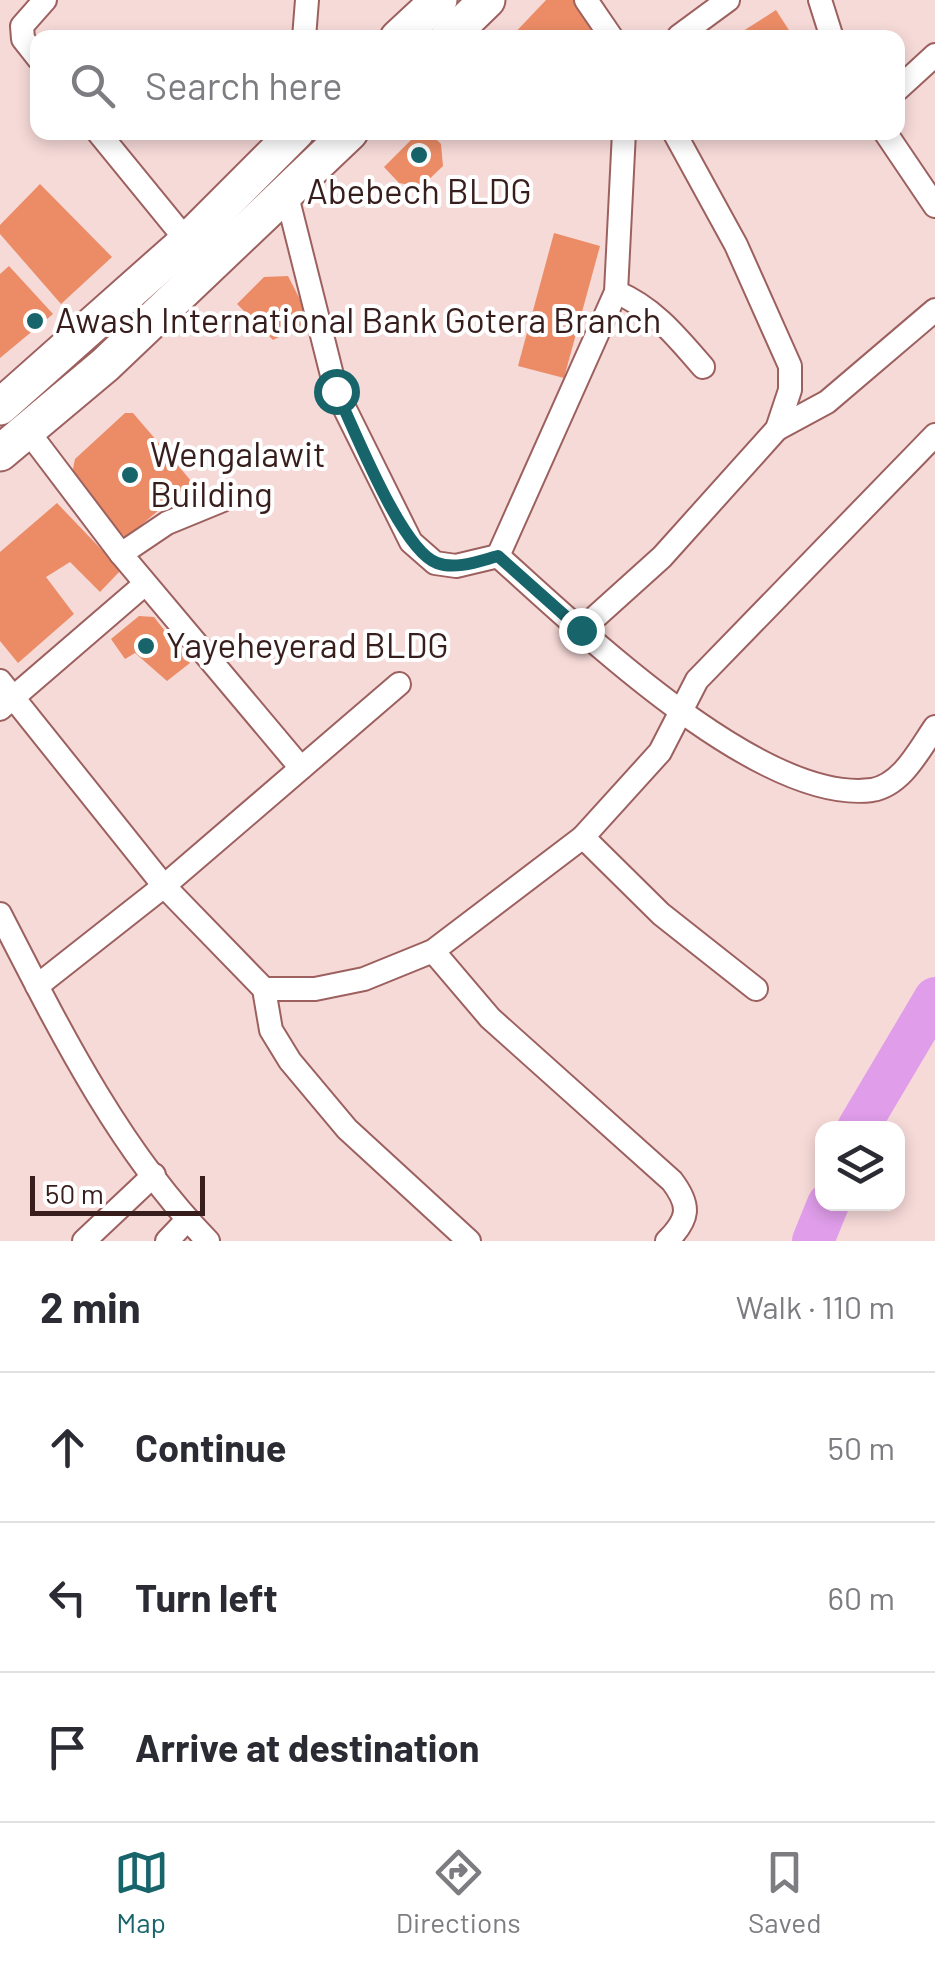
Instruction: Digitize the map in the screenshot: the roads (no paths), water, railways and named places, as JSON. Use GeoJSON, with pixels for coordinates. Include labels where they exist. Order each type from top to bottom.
{"type":"FeatureCollection","features":[{"type":"Feature","properties":{"kind":"main road"},"geometry":{"type":"LineString","coordinates":[[406,30],[438,0]]}},
{"type":"Feature","properties":{"kind":"main road"},"geometry":{"type":"LineString","coordinates":[[456,30],[487,0]]}},
{"type":"Feature","properties":{"kind":"main road"},"geometry":{"type":"LineString","coordinates":[[0,407],[186,241],[288,140]]}},
{"type":"Feature","properties":{"kind":"main road"},"geometry":{"type":"LineString","coordinates":[[0,453],[104,365],[342,140]]}},
{"type":"Feature","properties":{"kind":"street"},"geometry":{"type":"LineString","coordinates":[[30,48],[23,39],[22,26],[45,0]]}},
{"type":"Feature","properties":{"kind":"street"},"geometry":{"type":"LineString","coordinates":[[304,30],[306,0]]}},
{"type":"Feature","properties":{"kind":"street"},"geometry":{"type":"LineString","coordinates":[[586,0],[607,30]]}},
{"type":"Feature","properties":{"kind":"street"},"geometry":{"type":"LineString","coordinates":[[687,30],[728,0]]}},
{"type":"Feature","properties":{"kind":"street"},"geometry":{"type":"LineString","coordinates":[[820,0],[829,30]]}},
{"type":"Feature","properties":{"kind":"street"},"geometry":{"type":"LineString","coordinates":[[905,82],[935,55]]}},
{"type":"Feature","properties":{"kind":"street"},"geometry":{"type":"LineString","coordinates":[[104,140],[186,241]]}},
{"type":"Feature","properties":{"kind":"street"},"geometry":{"type":"LineString","coordinates":[[498,556],[616,292],[624,140]]}},
{"type":"Feature","properties":{"kind":"street"},"geometry":{"type":"LineString","coordinates":[[678,140],[736,245],[790,366],[790,390],[777,429]]}},
{"type":"Feature","properties":{"kind":"street"},"geometry":{"type":"LineString","coordinates":[[890,140],[935,206]]}},
{"type":"Feature","properties":{"kind":"street"},"geometry":{"type":"LineString","coordinates":[[287,196],[336,391],[411,542],[435,563],[456,566],[498,556]]}},
{"type":"Feature","properties":{"kind":"street"},"geometry":{"type":"LineString","coordinates":[[616,292],[639,302],[665,324],[703,367]]}},
{"type":"Feature","properties":{"kind":"street"},"geometry":{"type":"LineString","coordinates":[[581,630],[662,557],[777,429],[826,402],[935,310]]}},
{"type":"Feature","properties":{"kind":"street"},"geometry":{"type":"LineString","coordinates":[[28,430],[145,584],[301,768]]}},
{"type":"Feature","properties":{"kind":"street"},"geometry":{"type":"LineString","coordinates":[[264,989],[315,990],[364,979],[433,952],[583,838],[660,752],[697,680],[935,435]]}},
{"type":"Feature","properties":{"kind":"street"},"geometry":{"type":"LineString","coordinates":[[121,554],[166,524],[223,500]]}},
{"type":"Feature","properties":{"kind":"street"},"geometry":{"type":"LineString","coordinates":[[498,556],[581,630],[680,709],[729,745],[784,774],[834,788],[874,790],[901,775],[935,727]]}},
{"type":"Feature","properties":{"kind":"street"},"geometry":{"type":"LineString","coordinates":[[145,584],[4,696],[164,886],[264,989],[272,1030],[290,1061],[346,1129],[469,1241]]}},
{"type":"Feature","properties":{"kind":"street"},"geometry":{"type":"LineString","coordinates":[[37,986],[164,886],[399,684]]}},
{"type":"Feature","properties":{"kind":"street"},"geometry":{"type":"LineString","coordinates":[[583,838],[661,914],[756,990]]}},
{"type":"Feature","properties":{"kind":"street"},"geometry":{"type":"LineString","coordinates":[[0,914],[70,1052],[154,1175],[208,1241]]}},
{"type":"Feature","properties":{"kind":"street"},"geometry":{"type":"LineString","coordinates":[[433,952],[504,1031],[685,1198],[687,1212],[683,1225],[667,1241]]}},
{"type":"Feature","properties":{"kind":"street"},"geometry":{"type":"LineString","coordinates":[[84,1241],[154,1175]]}},
{"type":"Feature","properties":{"kind":"street"},"geometry":{"type":"LineString","coordinates":[[168,1241],[187,1220]]}},
{"type":"Feature","properties":{"kind":"waterway"},"geometry":{"type":"LineString","coordinates":[[862,1121],[935,998]]}},
{"type":"Feature","properties":{"kind":"waterway"},"geometry":{"type":"LineString","coordinates":[[813,1241],[825,1211]]}},
{"type":"Feature","properties":{"kind":"place","name":"Abebech BLDG"},"geometry":{"type":"Point","coordinates":[419,155]}},
{"type":"Feature","properties":{"kind":"place","name":"Awash International Bank Gotera Branch"},"geometry":{"type":"Point","coordinates":[35,321]}},
{"type":"Feature","properties":{"kind":"place","name":"Wengalawit Building"},"geometry":{"type":"Point","coordinates":[130,475]}},
{"type":"Feature","properties":{"kind":"place","name":"Yayeheyerad BLDG"},"geometry":{"type":"Point","coordinates":[146,646]}}]}
